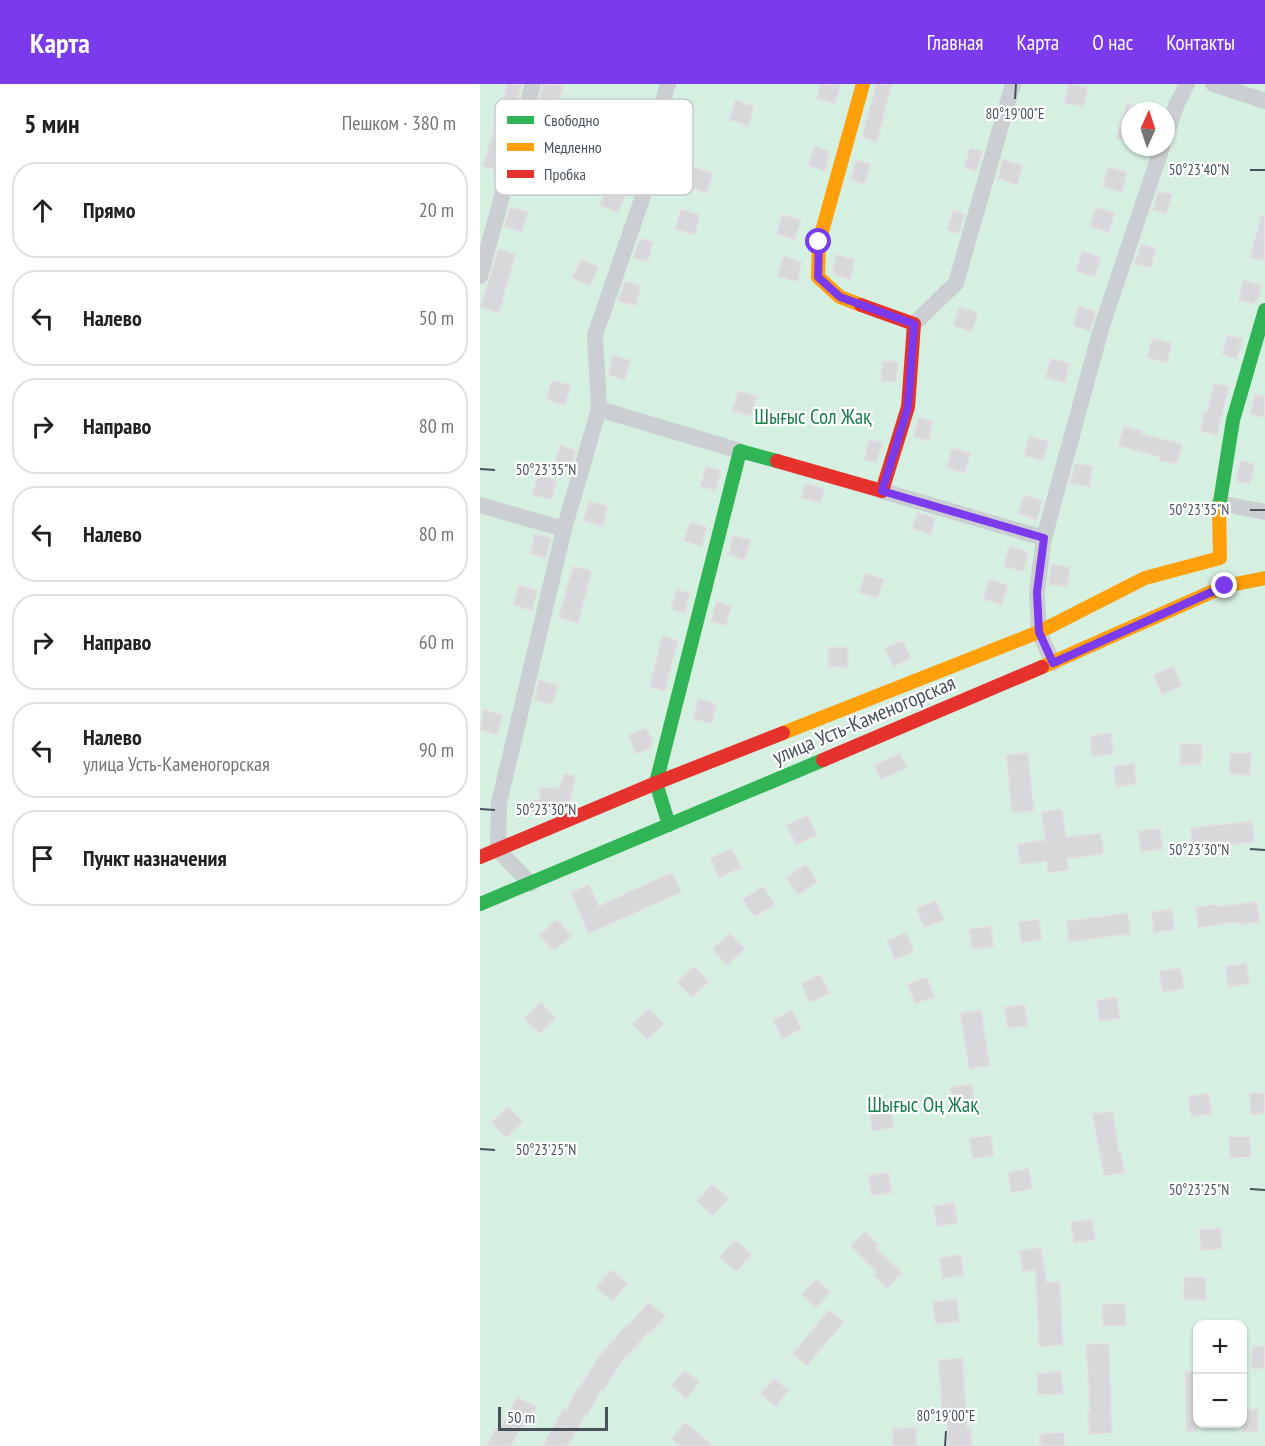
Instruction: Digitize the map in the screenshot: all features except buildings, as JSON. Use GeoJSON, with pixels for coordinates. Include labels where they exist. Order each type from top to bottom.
{"type":"FeatureCollection","features":[{"type":"Feature","properties":{"kind":"street"},"geometry":{"type":"LineString","coordinates":[[529,99],[533,84]]}},
{"type":"Feature","properties":{"kind":"street"},"geometry":{"type":"LineString","coordinates":[[664,99],[668,84]]}},
{"type":"Feature","properties":{"kind":"street"},"geometry":{"type":"LineString","coordinates":[[863,84],[819,242],[818,277],[840,297],[914,324]]}},
{"type":"Feature","properties":{"kind":"street"},"geometry":{"type":"LineString","coordinates":[[882,491],[908,407],[914,324],[956,284],[1013,84]]}},
{"type":"Feature","properties":{"kind":"street"},"geometry":{"type":"LineString","coordinates":[[1175,109],[1187,84]]}},
{"type":"Feature","properties":{"kind":"street"},"geometry":{"type":"LineString","coordinates":[[1213,84],[1265,101]]}},
{"type":"Feature","properties":{"kind":"street"},"geometry":{"type":"LineString","coordinates":[[1053,663],[1039,632],[1037,592],[1044,538],[1101,329],[1159,156]]}},
{"type":"Feature","properties":{"kind":"street"},"geometry":{"type":"LineString","coordinates":[[480,276],[502,195]]}},
{"type":"Feature","properties":{"kind":"street"},"geometry":{"type":"LineString","coordinates":[[531,884],[498,850],[500,803],[564,530],[599,410],[595,334],[643,195]]}},
{"type":"Feature","properties":{"kind":"street"},"geometry":{"type":"LineString","coordinates":[[1225,586],[1220,558],[1219,503],[1233,420],[1265,310]]}},
{"type":"Feature","properties":{"kind":"street"},"geometry":{"type":"LineString","coordinates":[[599,410],[1044,538]]}},
{"type":"Feature","properties":{"kind":"street"},"geometry":{"type":"LineString","coordinates":[[669,825],[656,783],[740,451]]}},
{"type":"Feature","properties":{"kind":"street"},"geometry":{"type":"LineString","coordinates":[[1219,503],[1265,512]]}},
{"type":"Feature","properties":{"kind":"street"},"geometry":{"type":"LineString","coordinates":[[480,505],[564,530]]}},
{"type":"Feature","properties":{"kind":"street"},"geometry":{"type":"LineString","coordinates":[[480,857],[656,783],[1039,632],[1145,578],[1220,558]]}},
{"type":"Feature","properties":{"kind":"street","name":"улица Усть-Каменогорская"},"geometry":{"type":"LineString","coordinates":[[480,904],[1053,663],[1225,586],[1265,578]]}},
{"type":"Feature","properties":{"kind":"green space"},"geometry":{"type":"Polygon","coordinates":[[[480,84],[1265,84],[1265,1446],[480,1446],[480,84]]]}},
{"type":"Feature","properties":{"kind":"traffic: fast"},"geometry":{"type":"LineString","coordinates":[[1219,508],[1233,420],[1265,310]]}},
{"type":"Feature","properties":{"kind":"traffic: fast"},"geometry":{"type":"LineString","coordinates":[[669,825],[656,783],[740,451],[777,461]]}},
{"type":"Feature","properties":{"kind":"traffic: fast"},"geometry":{"type":"LineString","coordinates":[[480,904],[823,760]]}},
{"type":"Feature","properties":{"kind":"traffic: slow"},"geometry":{"type":"LineString","coordinates":[[861,305],[840,297],[818,277],[819,242],[863,84]]}},
{"type":"Feature","properties":{"kind":"traffic: slow"},"geometry":{"type":"LineString","coordinates":[[783,733],[1039,632],[1145,578],[1220,558],[1219,508]]}},
{"type":"Feature","properties":{"kind":"traffic: slow"},"geometry":{"type":"LineString","coordinates":[[1042,667],[1225,586],[1265,578]]}},
{"type":"Feature","properties":{"kind":"traffic: jam"},"geometry":{"type":"LineString","coordinates":[[777,461],[882,491],[908,407],[914,324],[861,305]]}},
{"type":"Feature","properties":{"kind":"traffic: jam"},"geometry":{"type":"LineString","coordinates":[[823,760],[1042,667]]}},
{"type":"Feature","properties":{"kind":"traffic: jam"},"geometry":{"type":"LineString","coordinates":[[480,857],[656,783],[783,733]]}},
{"type":"Feature","properties":{"kind":"route"},"geometry":{"type":"LineString","coordinates":[[819,242],[818,277],[840,297],[914,324],[908,407],[882,491],[1044,538],[1037,592],[1039,632],[1053,663],[1225,586]]}},
{"type":"Feature","properties":{"kind":"park label","name":"Шығыс Сол Жақ"},"geometry":{"type":"Point","coordinates":[813,417]}},
{"type":"Feature","properties":{"kind":"park label","name":"Шығыс Оң Жақ"},"geometry":{"type":"Point","coordinates":[923,1105]}}]}
